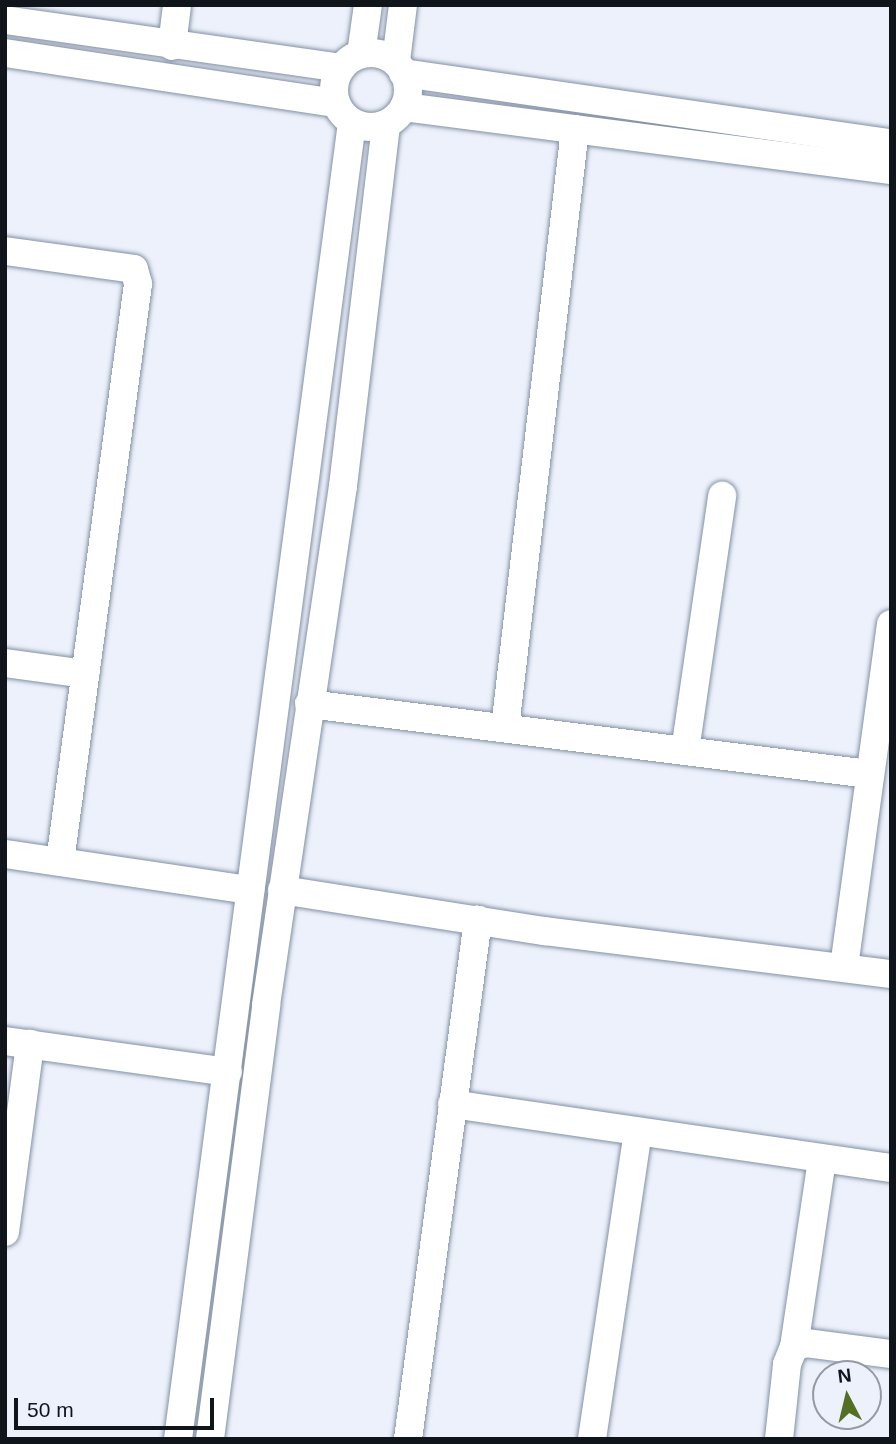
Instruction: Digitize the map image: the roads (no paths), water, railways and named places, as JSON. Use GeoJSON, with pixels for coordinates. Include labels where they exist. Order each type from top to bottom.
{"type":"FeatureCollection","features":[{"type":"Feature","properties":{"kind":"street"},"geometry":{"type":"LineString","coordinates":[[172,46],[177,5]]}},
{"type":"Feature","properties":{"kind":"street"},"geometry":{"type":"LineString","coordinates":[[178,1439],[228,1072],[344,113],[334,91],[351,61],[368,5]]}},
{"type":"Feature","properties":{"kind":"street"},"geometry":{"type":"LineString","coordinates":[[210,1439],[282,890],[395,116],[407,96],[399,67],[403,5]]}},
{"type":"Feature","properties":{"kind":"street"},"geometry":{"type":"LineString","coordinates":[[5,20],[172,46],[399,67],[891,143]]}},
{"type":"Feature","properties":{"kind":"street"},"geometry":{"type":"LineString","coordinates":[[5,53],[344,113],[575,130],[891,170]]}},
{"type":"Feature","properties":{"kind":"street"},"geometry":{"type":"LineString","coordinates":[[505,728],[575,130]]}},
{"type":"Feature","properties":{"kind":"street"},"geometry":{"type":"LineString","coordinates":[[5,251],[134,270],[138,284],[60,862]]}},
{"type":"Feature","properties":{"kind":"street"},"geometry":{"type":"LineString","coordinates":[[685,751],[722,496]]}},
{"type":"Feature","properties":{"kind":"street"},"geometry":{"type":"LineString","coordinates":[[844,967],[891,624]]}},
{"type":"Feature","properties":{"kind":"street"},"geometry":{"type":"LineString","coordinates":[[5,663],[85,674]]}},
{"type":"Feature","properties":{"kind":"street"},"geometry":{"type":"LineString","coordinates":[[309,704],[869,774]]}},
{"type":"Feature","properties":{"kind":"street"},"geometry":{"type":"LineString","coordinates":[[5,854],[250,890]]}},
{"type":"Feature","properties":{"kind":"street"},"geometry":{"type":"LineString","coordinates":[[282,890],[478,920],[891,974]]}},
{"type":"Feature","properties":{"kind":"street"},"geometry":{"type":"LineString","coordinates":[[408,1439],[478,920]]}},
{"type":"Feature","properties":{"kind":"street"},"geometry":{"type":"LineString","coordinates":[[5,1231],[18,1043],[228,1072]]}},
{"type":"Feature","properties":{"kind":"street"},"geometry":{"type":"LineString","coordinates":[[453,1104],[891,1168]]}},
{"type":"Feature","properties":{"kind":"street"},"geometry":{"type":"LineString","coordinates":[[592,1439],[638,1133]]}},
{"type":"Feature","properties":{"kind":"street"},"geometry":{"type":"LineString","coordinates":[[779,1439],[787,1364],[793,1347],[822,1159]]}},
{"type":"Feature","properties":{"kind":"street"},"geometry":{"type":"LineString","coordinates":[[793,1347],[806,1343],[891,1354]]}}]}
